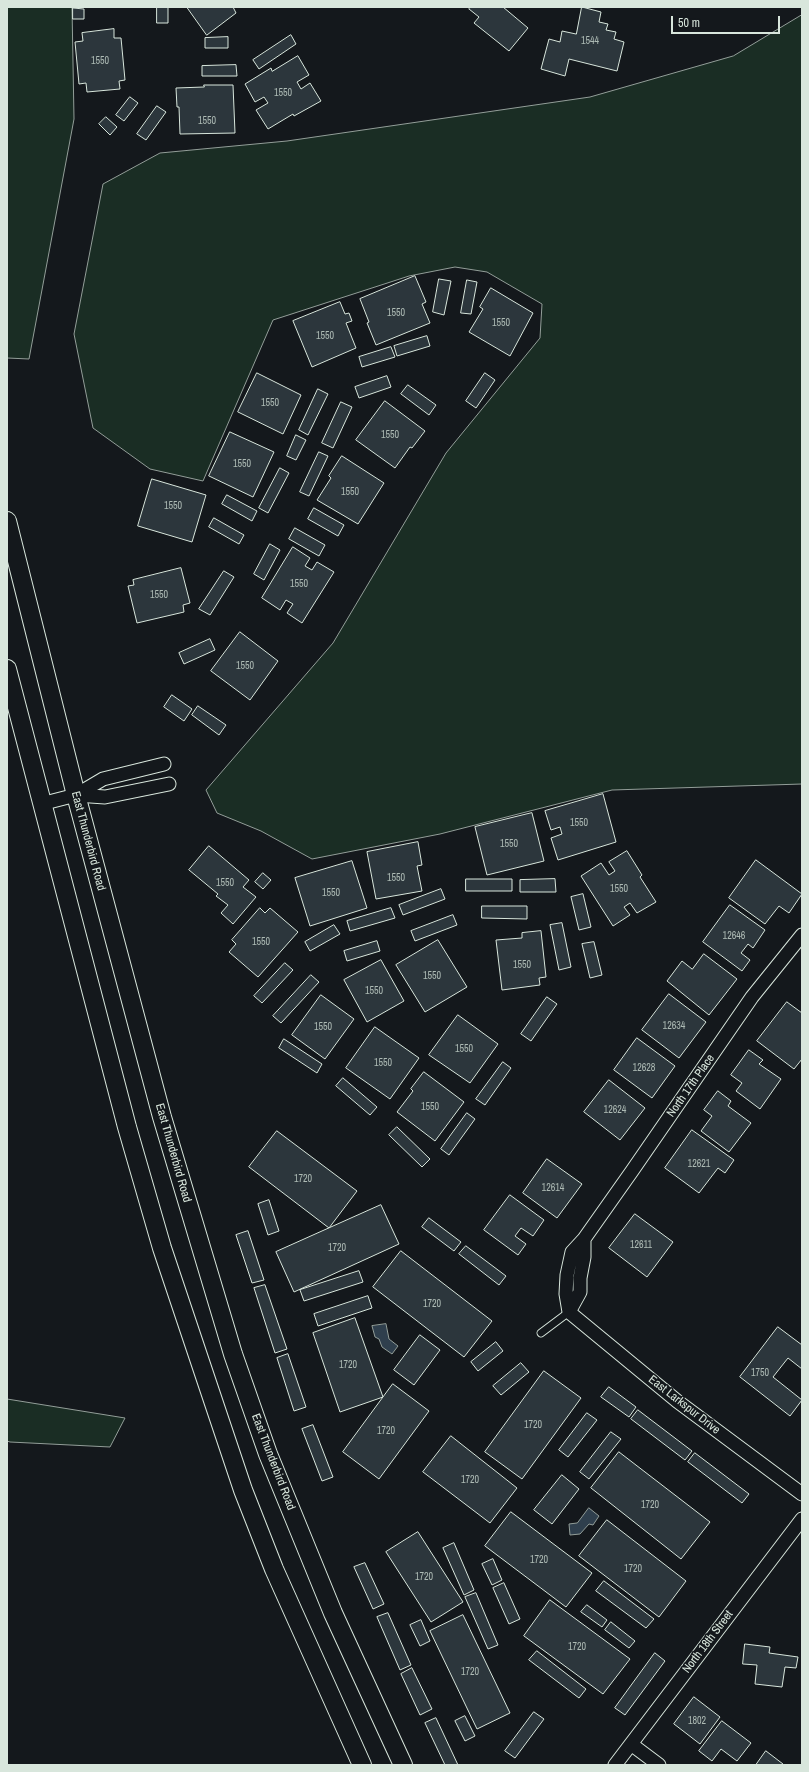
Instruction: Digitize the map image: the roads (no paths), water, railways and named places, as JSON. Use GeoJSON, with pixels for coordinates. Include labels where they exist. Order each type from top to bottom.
{"type":"FeatureCollection","features":[{"type":"Feature","properties":{"kind":"main road","name":"East Thunderbird Road"},"geometry":{"type":"LineString","coordinates":[[7,521],[76,795],[162,1117],[233,1354],[268,1454],[333,1613],[403,1765]]}},
{"type":"Feature","properties":{"kind":"main road"},"geometry":{"type":"LineString","coordinates":[[7,669],[41,804],[127,1127],[160,1241],[235,1470],[274,1569],[362,1765]]}},
{"type":"Feature","properties":{"kind":"street"},"geometry":{"type":"LineString","coordinates":[[41,804],[76,795],[103,779],[164,764]]}},
{"type":"Feature","properties":{"kind":"street"},"geometry":{"type":"LineString","coordinates":[[76,795],[105,797],[168,784]]}},
{"type":"Feature","properties":{"kind":"street","name":"North 17th Place"},"geometry":{"type":"LineString","coordinates":[[569,1312],[580,1292],[580,1278],[584,1257],[584,1239],[752,997],[802,935]]}},
{"type":"Feature","properties":{"kind":"street","name":"East Larkspur Drive"},"geometry":{"type":"LineString","coordinates":[[569,1312],[677,1401],[802,1494]]}},
{"type":"Feature","properties":{"kind":"street","name":"North 18th Street"},"geometry":{"type":"LineString","coordinates":[[615,1765],[802,1520]]}},
{"type":"Feature","properties":{"kind":"street"},"geometry":{"type":"LineString","coordinates":[[631,1744],[659,1765]]}},
{"type":"Feature","properties":{"kind":"lane"},"geometry":{"type":"LineString","coordinates":[[541,1333],[569,1312]]}},
{"type":"Feature","properties":{"kind":"water"},"geometry":{"type":"Polygon","coordinates":[[[386,1324],[389,1339],[398,1346],[392,1354],[382,1347],[379,1339],[375,1337],[372,1326],[386,1324]]]}},
{"type":"Feature","properties":{"kind":"water"},"geometry":{"type":"Polygon","coordinates":[[[589,1508],[599,1516],[593,1525],[589,1524],[580,1534],[570,1535],[569,1524],[577,1523],[589,1508]]]}}]}
